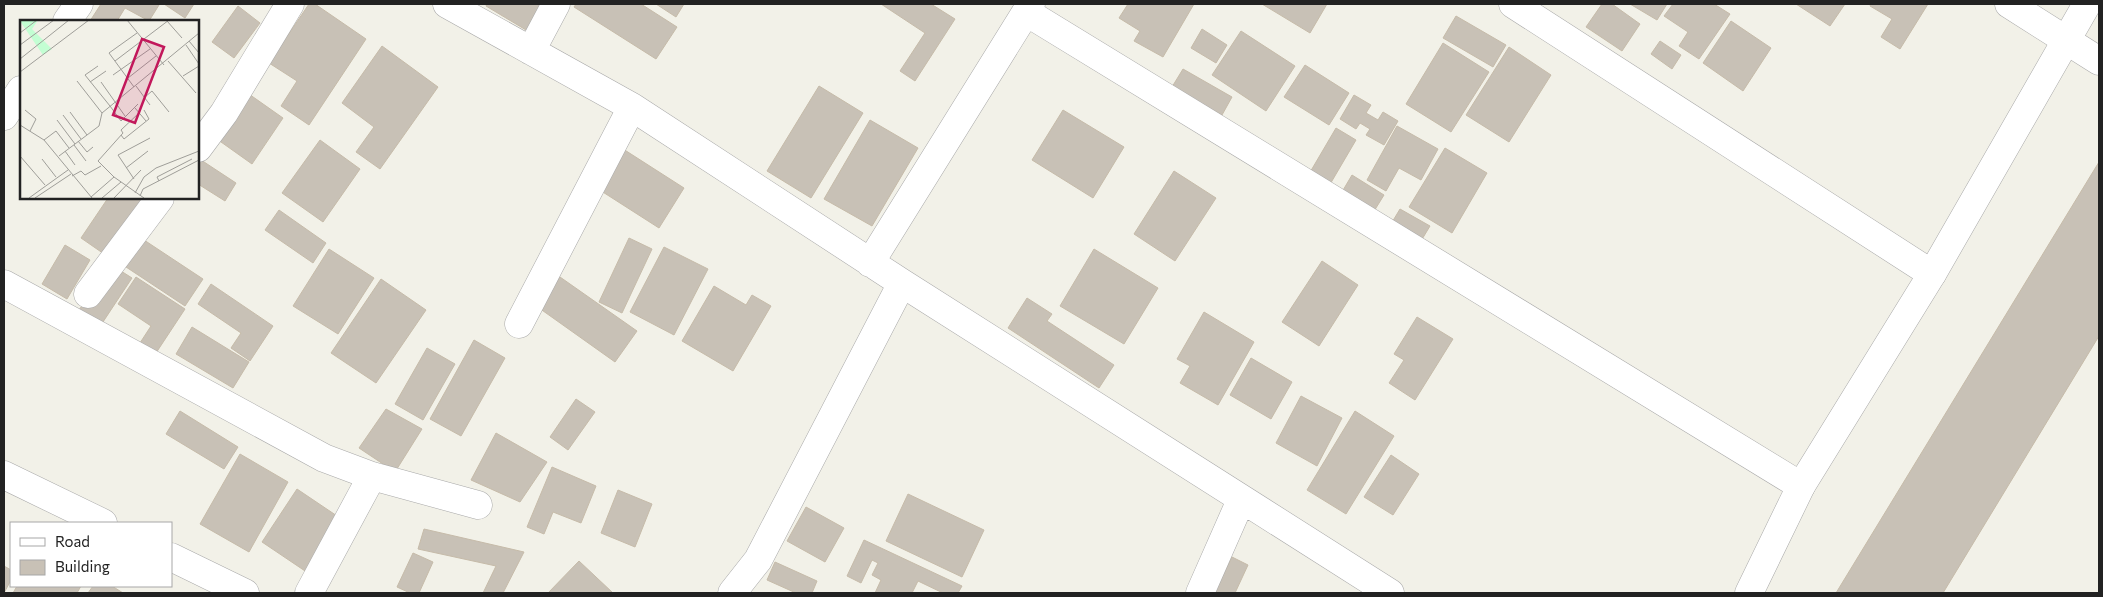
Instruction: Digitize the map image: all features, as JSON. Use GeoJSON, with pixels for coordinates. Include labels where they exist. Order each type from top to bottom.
{"type":"FeatureCollection","features":[{"type":"Feature","properties":{"kind":"street"},"geometry":{"type":"LineString","coordinates":[[68,20],[78,4]]}},
{"type":"Feature","properties":{"kind":"street"},"geometry":{"type":"LineString","coordinates":[[199,147],[224,113],[290,4]]}},
{"type":"Feature","properties":{"kind":"street"},"geometry":{"type":"LineString","coordinates":[[447,4],[632,107],[902,284],[1390,593]]}},
{"type":"Feature","properties":{"kind":"street"},"geometry":{"type":"LineString","coordinates":[[531,51],[556,4]]}},
{"type":"Feature","properties":{"kind":"street"},"geometry":{"type":"LineString","coordinates":[[1513,4],[1932,274]]}},
{"type":"Feature","properties":{"kind":"street"},"geometry":{"type":"LineString","coordinates":[[2009,4],[2099,61]]}},
{"type":"Feature","properties":{"kind":"street"},"geometry":{"type":"LineString","coordinates":[[1749,593],[1801,486],[1932,274],[2087,4]]}},
{"type":"Feature","properties":{"kind":"street"},"geometry":{"type":"LineString","coordinates":[[870,263],[1028,8],[1801,486]]}},
{"type":"Feature","properties":{"kind":"street"},"geometry":{"type":"LineString","coordinates":[[4,116],[20,92]]}},
{"type":"Feature","properties":{"kind":"street"},"geometry":{"type":"LineString","coordinates":[[520,324],[632,107]]}},
{"type":"Feature","properties":{"kind":"street"},"geometry":{"type":"LineString","coordinates":[[88,294],[159,199]]}},
{"type":"Feature","properties":{"kind":"street"},"geometry":{"type":"LineString","coordinates":[[4,284],[324,458],[372,476],[478,504]]}},
{"type":"Feature","properties":{"kind":"street"},"geometry":{"type":"LineString","coordinates":[[732,593],[758,560],[902,284]]}},
{"type":"Feature","properties":{"kind":"street"},"geometry":{"type":"LineString","coordinates":[[4,474],[101,522]]}},
{"type":"Feature","properties":{"kind":"street"},"geometry":{"type":"LineString","coordinates":[[309,593],[372,476]]}},
{"type":"Feature","properties":{"kind":"street"},"geometry":{"type":"LineString","coordinates":[[1200,593],[1241,500]]}},
{"type":"Feature","properties":{"kind":"street"},"geometry":{"type":"LineString","coordinates":[[172,557],[245,593]]}},
{"type":"Feature","properties":{"kind":"building"},"geometry":{"type":"Polygon","coordinates":[[[101,4],[159,5],[150,20],[125,8],[118,20],[91,20],[101,4]]]}},
{"type":"Feature","properties":{"kind":"building"},"geometry":{"type":"Polygon","coordinates":[[[164,4],[194,4],[185,18],[164,4]]]}},
{"type":"Feature","properties":{"kind":"building"},"geometry":{"type":"Polygon","coordinates":[[[309,4],[315,4],[366,39],[309,125],[281,106],[297,81],[269,63],[309,4]]]}},
{"type":"Feature","properties":{"kind":"building"},"geometry":{"type":"Polygon","coordinates":[[[487,4],[549,4],[531,33],[486,6],[487,4]]]}},
{"type":"Feature","properties":{"kind":"building"},"geometry":{"type":"Polygon","coordinates":[[[576,4],[641,4],[677,27],[656,59],[574,7],[576,4]]]}},
{"type":"Feature","properties":{"kind":"building"},"geometry":{"type":"Polygon","coordinates":[[[656,4],[684,4],[676,17],[656,4]]]}},
{"type":"Feature","properties":{"kind":"building"},"geometry":{"type":"Polygon","coordinates":[[[881,4],[931,4],[955,19],[915,81],[900,71],[925,33],[881,4]]]}},
{"type":"Feature","properties":{"kind":"building"},"geometry":{"type":"Polygon","coordinates":[[[1128,4],[1194,4],[1163,57],[1134,41],[1140,31],[1119,18],[1128,4]]]}},
{"type":"Feature","properties":{"kind":"building"},"geometry":{"type":"Polygon","coordinates":[[[1262,4],[1327,4],[1310,33],[1262,4]]]}},
{"type":"Feature","properties":{"kind":"building"},"geometry":{"type":"Polygon","coordinates":[[[1602,4],[1612,4],[1640,24],[1622,51],[1586,27],[1602,4]]]}},
{"type":"Feature","properties":{"kind":"building"},"geometry":{"type":"Polygon","coordinates":[[[1630,4],[1667,4],[1657,20],[1630,4]]]}},
{"type":"Feature","properties":{"kind":"building"},"geometry":{"type":"Polygon","coordinates":[[[1673,4],[1714,4],[1730,14],[1699,59],[1679,46],[1688,32],[1664,16],[1673,4]]]}},
{"type":"Feature","properties":{"kind":"building"},"geometry":{"type":"Polygon","coordinates":[[[1796,4],[1845,4],[1830,26],[1796,4]]]}},
{"type":"Feature","properties":{"kind":"building"},"geometry":{"type":"Polygon","coordinates":[[[1871,4],[1928,4],[1900,49],[1881,37],[1892,19],[1870,6],[1871,4]]]}},
{"type":"Feature","properties":{"kind":"building"},"geometry":{"type":"Polygon","coordinates":[[[238,6],[260,23],[234,58],[212,42],[238,6]]]}},
{"type":"Feature","properties":{"kind":"building"},"geometry":{"type":"Polygon","coordinates":[[[1456,16],[1506,45],[1493,67],[1443,38],[1456,16]]]}},
{"type":"Feature","properties":{"kind":"building"},"geometry":{"type":"Polygon","coordinates":[[[1731,21],[1771,48],[1743,91],[1703,63],[1731,21]]]}},
{"type":"Feature","properties":{"kind":"building"},"geometry":{"type":"Polygon","coordinates":[[[1202,29],[1227,45],[1216,63],[1191,48],[1202,29]]]}},
{"type":"Feature","properties":{"kind":"building"},"geometry":{"type":"Polygon","coordinates":[[[1241,31],[1295,66],[1266,111],[1212,75],[1241,31]]]}},
{"type":"Feature","properties":{"kind":"building"},"geometry":{"type":"Polygon","coordinates":[[[1660,41],[1681,55],[1672,69],[1651,54],[1660,41]]]}},
{"type":"Feature","properties":{"kind":"building"},"geometry":{"type":"Polygon","coordinates":[[[1443,43],[1489,72],[1451,132],[1406,104],[1443,43]]]}},
{"type":"Feature","properties":{"kind":"building"},"geometry":{"type":"Polygon","coordinates":[[[382,46],[438,87],[380,169],[356,152],[374,127],[342,103],[382,46]]]}},
{"type":"Feature","properties":{"kind":"building"},"geometry":{"type":"Polygon","coordinates":[[[1509,47],[1551,75],[1509,142],[1466,115],[1509,47]]]}},
{"type":"Feature","properties":{"kind":"building"},"geometry":{"type":"Polygon","coordinates":[[[1305,65],[1349,93],[1329,125],[1284,97],[1305,65]]]}},
{"type":"Feature","properties":{"kind":"building"},"geometry":{"type":"Polygon","coordinates":[[[1183,69],[1232,97],[1222,115],[1172,87],[1183,69]]]}},
{"type":"Feature","properties":{"kind":"building"},"geometry":{"type":"Polygon","coordinates":[[[819,86],[863,113],[811,198],[767,171],[819,86]]]}},
{"type":"Feature","properties":{"kind":"building"},"geometry":{"type":"Polygon","coordinates":[[[246,92],[283,118],[252,164],[214,137],[246,92]]]}},
{"type":"Feature","properties":{"kind":"building"},"geometry":{"type":"Polygon","coordinates":[[[1354,95],[1371,105],[1366,113],[1378,120],[1383,112],[1398,121],[1384,145],[1366,135],[1370,129],[1360,123],[1356,129],[1340,119],[1354,95]]]}},
{"type":"Feature","properties":{"kind":"building"},"geometry":{"type":"Polygon","coordinates":[[[1063,110],[1124,147],[1093,198],[1032,160],[1063,110]]]}},
{"type":"Feature","properties":{"kind":"building"},"geometry":{"type":"Polygon","coordinates":[[[870,120],[918,148],[872,226],[824,199],[870,120]]]}},
{"type":"Feature","properties":{"kind":"building"},"geometry":{"type":"Polygon","coordinates":[[[1397,126],[1438,149],[1421,180],[1399,168],[1386,191],[1367,180],[1397,126]]]}},
{"type":"Feature","properties":{"kind":"building"},"geometry":{"type":"Polygon","coordinates":[[[1336,128],[1356,140],[1329,186],[1309,174],[1336,128]]]}},
{"type":"Feature","properties":{"kind":"building"},"geometry":{"type":"Polygon","coordinates":[[[320,140],[360,169],[323,222],[282,193],[320,140]]]}},
{"type":"Feature","properties":{"kind":"building"},"geometry":{"type":"Polygon","coordinates":[[[620,147],[684,188],[659,228],[595,187],[620,147]]]}},
{"type":"Feature","properties":{"kind":"building"},"geometry":{"type":"Polygon","coordinates":[[[1445,148],[1487,173],[1452,233],[1409,207],[1445,148]]]}},
{"type":"Feature","properties":{"kind":"building"},"geometry":{"type":"Polygon","coordinates":[[[199,159],[236,183],[225,201],[199,185],[199,159]]]}},
{"type":"Feature","properties":{"kind":"building"},"geometry":{"type":"Polygon","coordinates":[[[2099,162],[2099,336],[1943,593],[1836,593],[2099,162]]]}},
{"type":"Feature","properties":{"kind":"building"},"geometry":{"type":"Polygon","coordinates":[[[1174,171],[1216,198],[1175,261],[1134,234],[1174,171]]]}},
{"type":"Feature","properties":{"kind":"building"},"geometry":{"type":"Polygon","coordinates":[[[1352,175],[1384,195],[1371,216],[1339,197],[1352,175]]]}},
{"type":"Feature","properties":{"kind":"building"},"geometry":{"type":"Polygon","coordinates":[[[107,199],[145,199],[107,256],[81,238],[107,199]]]}},
{"type":"Feature","properties":{"kind":"building"},"geometry":{"type":"Polygon","coordinates":[[[1400,209],[1430,226],[1418,246],[1388,229],[1400,209]]]}},
{"type":"Feature","properties":{"kind":"building"},"geometry":{"type":"Polygon","coordinates":[[[279,210],[326,243],[313,263],[265,230],[279,210]]]}},
{"type":"Feature","properties":{"kind":"building"},"geometry":{"type":"Polygon","coordinates":[[[141,238],[203,279],[185,306],[123,265],[141,238]]]}},
{"type":"Feature","properties":{"kind":"building"},"geometry":{"type":"Polygon","coordinates":[[[629,238],[652,249],[622,313],[599,302],[629,238]]]}},
{"type":"Feature","properties":{"kind":"building"},"geometry":{"type":"Polygon","coordinates":[[[65,245],[90,260],[67,299],[42,284],[65,245]]]}},
{"type":"Feature","properties":{"kind":"building"},"geometry":{"type":"Polygon","coordinates":[[[664,247],[708,269],[674,335],[630,312],[664,247]]]}},
{"type":"Feature","properties":{"kind":"building"},"geometry":{"type":"Polygon","coordinates":[[[329,249],[374,278],[338,334],[293,306],[329,249]]]}},
{"type":"Feature","properties":{"kind":"building"},"geometry":{"type":"Polygon","coordinates":[[[1094,249],[1158,288],[1124,344],[1060,306],[1094,249]]]}},
{"type":"Feature","properties":{"kind":"building"},"geometry":{"type":"Polygon","coordinates":[[[1322,261],[1358,285],[1319,346],[1282,322],[1322,261]]]}},
{"type":"Feature","properties":{"kind":"building"},"geometry":{"type":"Polygon","coordinates":[[[110,264],[132,278],[97,331],[75,316],[110,264]]]}},
{"type":"Feature","properties":{"kind":"building"},"geometry":{"type":"Polygon","coordinates":[[[136,277],[185,309],[154,356],[138,346],[151,326],[118,304],[136,277]]]}},
{"type":"Feature","properties":{"kind":"building"},"geometry":{"type":"Polygon","coordinates":[[[560,277],[637,331],[615,362],[539,308],[560,277]]]}},
{"type":"Feature","properties":{"kind":"building"},"geometry":{"type":"Polygon","coordinates":[[[381,279],[426,310],[376,383],[331,353],[381,279]]]}},
{"type":"Feature","properties":{"kind":"building"},"geometry":{"type":"Polygon","coordinates":[[[211,284],[273,326],[250,361],[231,348],[241,333],[198,304],[211,284]]]}},
{"type":"Feature","properties":{"kind":"building"},"geometry":{"type":"Polygon","coordinates":[[[714,286],[746,305],[752,295],[771,306],[733,371],[682,341],[714,286]]]}},
{"type":"Feature","properties":{"kind":"building"},"geometry":{"type":"Polygon","coordinates":[[[1027,298],[1052,314],[1047,321],[1114,365],[1099,388],[1008,328],[1027,298]]]}},
{"type":"Feature","properties":{"kind":"building"},"geometry":{"type":"Polygon","coordinates":[[[1204,312],[1254,342],[1218,405],[1180,383],[1190,366],[1177,359],[1204,312]]]}},
{"type":"Feature","properties":{"kind":"building"},"geometry":{"type":"Polygon","coordinates":[[[1417,317],[1453,339],[1415,400],[1389,383],[1404,360],[1394,354],[1417,317]]]}},
{"type":"Feature","properties":{"kind":"building"},"geometry":{"type":"Polygon","coordinates":[[[192,327],[249,362],[233,388],[176,354],[192,327]]]}},
{"type":"Feature","properties":{"kind":"building"},"geometry":{"type":"Polygon","coordinates":[[[474,340],[505,358],[461,436],[430,419],[474,340]]]}},
{"type":"Feature","properties":{"kind":"building"},"geometry":{"type":"Polygon","coordinates":[[[427,348],[455,364],[423,420],[395,404],[427,348]]]}},
{"type":"Feature","properties":{"kind":"building"},"geometry":{"type":"Polygon","coordinates":[[[1251,358],[1292,382],[1271,419],[1230,395],[1251,358]]]}},
{"type":"Feature","properties":{"kind":"building"},"geometry":{"type":"Polygon","coordinates":[[[1301,396],[1342,418],[1317,466],[1276,443],[1301,396]]]}},
{"type":"Feature","properties":{"kind":"building"},"geometry":{"type":"Polygon","coordinates":[[[576,399],[595,412],[568,450],[550,437],[576,399]]]}},
{"type":"Feature","properties":{"kind":"building"},"geometry":{"type":"Polygon","coordinates":[[[386,409],[422,429],[395,472],[359,448],[386,409]]]}},
{"type":"Feature","properties":{"kind":"building"},"geometry":{"type":"Polygon","coordinates":[[[180,411],[238,447],[224,469],[166,434],[180,411]]]}},
{"type":"Feature","properties":{"kind":"building"},"geometry":{"type":"Polygon","coordinates":[[[1355,411],[1394,436],[1346,514],[1307,490],[1355,411]]]}},
{"type":"Feature","properties":{"kind":"building"},"geometry":{"type":"Polygon","coordinates":[[[496,433],[547,462],[520,502],[471,480],[496,433]]]}},
{"type":"Feature","properties":{"kind":"building"},"geometry":{"type":"Polygon","coordinates":[[[240,454],[288,482],[249,552],[200,524],[240,454]]]}},
{"type":"Feature","properties":{"kind":"building"},"geometry":{"type":"Polygon","coordinates":[[[1391,455],[1419,474],[1393,515],[1364,497],[1391,455]]]}},
{"type":"Feature","properties":{"kind":"building"},"geometry":{"type":"Polygon","coordinates":[[[552,467],[596,486],[581,523],[553,512],[544,534],[527,527],[552,467]]]}},
{"type":"Feature","properties":{"kind":"building"},"geometry":{"type":"Polygon","coordinates":[[[297,489],[346,522],[311,575],[262,542],[297,489]]]}},
{"type":"Feature","properties":{"kind":"building"},"geometry":{"type":"Polygon","coordinates":[[[618,490],[652,504],[635,547],[601,533],[618,490]]]}},
{"type":"Feature","properties":{"kind":"building"},"geometry":{"type":"Polygon","coordinates":[[[908,494],[984,530],[962,577],[886,541],[908,494]]]}},
{"type":"Feature","properties":{"kind":"building"},"geometry":{"type":"Polygon","coordinates":[[[806,507],[844,528],[825,562],[787,541],[806,507]]]}},
{"type":"Feature","properties":{"kind":"building"},"geometry":{"type":"Polygon","coordinates":[[[424,529],[524,552],[503,593],[483,593],[496,566],[418,549],[424,529]]]}},
{"type":"Feature","properties":{"kind":"building"},"geometry":{"type":"Polygon","coordinates":[[[864,540],[962,586],[958,593],[943,593],[918,581],[912,593],[875,593],[881,580],[872,575],[878,563],[872,560],[861,583],[847,576],[864,540]]]}},
{"type":"Feature","properties":{"kind":"building"},"geometry":{"type":"Polygon","coordinates":[[[413,553],[433,562],[419,593],[410,593],[397,587],[413,553]]]}},
{"type":"Feature","properties":{"kind":"building"},"geometry":{"type":"Polygon","coordinates":[[[1232,557],[1248,565],[1235,593],[1214,593],[1232,557]]]}},
{"type":"Feature","properties":{"kind":"building"},"geometry":{"type":"Polygon","coordinates":[[[579,561],[613,593],[548,593],[579,561]]]}},
{"type":"Feature","properties":{"kind":"building"},"geometry":{"type":"Polygon","coordinates":[[[775,562],[817,581],[812,593],[796,593],[767,580],[775,562]]]}},
{"type":"Feature","properties":{"kind":"building"},"geometry":{"type":"Polygon","coordinates":[[[4,566],[10,569],[10,582],[4,593],[4,566]]]}},
{"type":"Feature","properties":{"kind":"building"},"geometry":{"type":"Polygon","coordinates":[[[16,587],[80,587],[77,593],[13,593],[16,587]]]}},
{"type":"Feature","properties":{"kind":"building"},"geometry":{"type":"Polygon","coordinates":[[[92,587],[114,587],[123,593],[88,593],[92,587]]]}}]}
